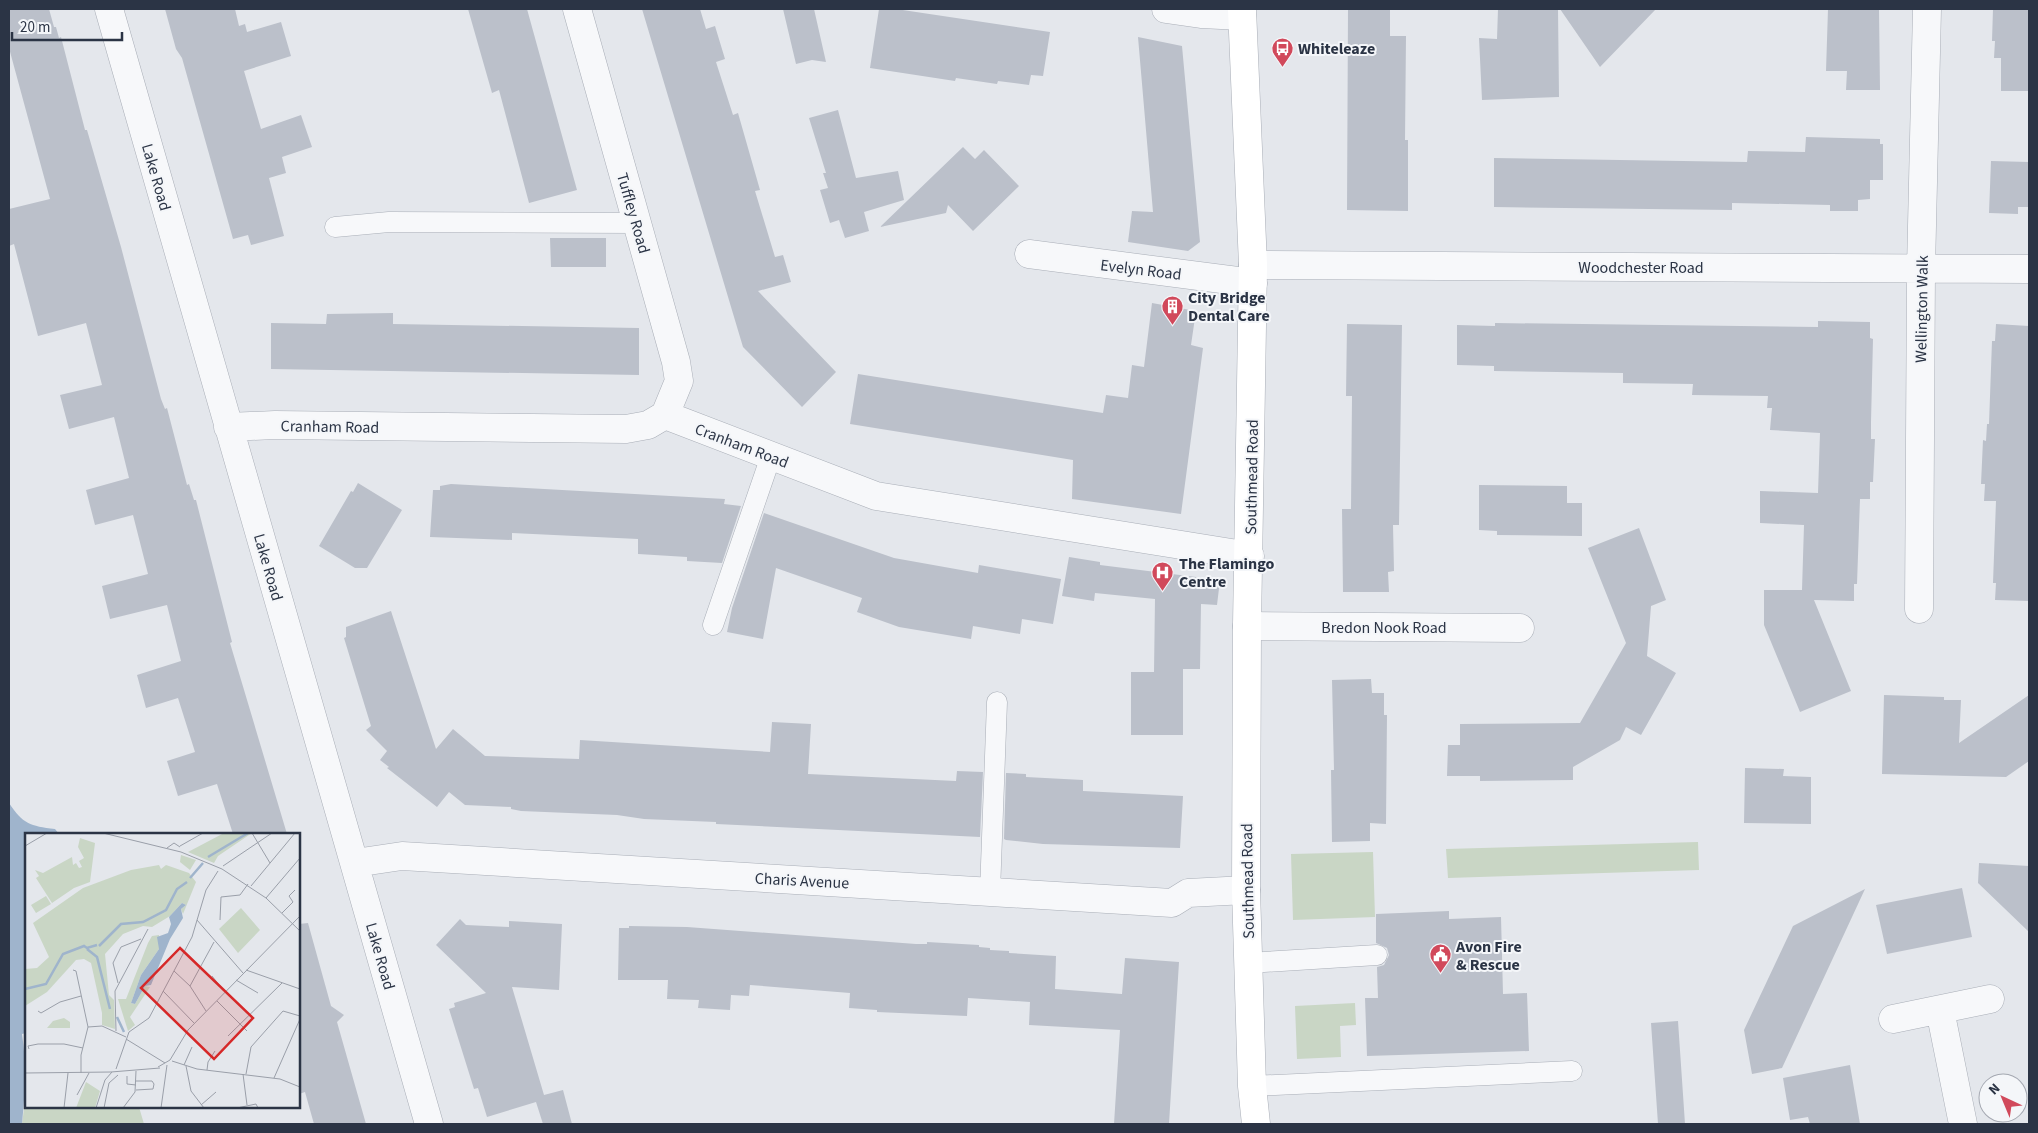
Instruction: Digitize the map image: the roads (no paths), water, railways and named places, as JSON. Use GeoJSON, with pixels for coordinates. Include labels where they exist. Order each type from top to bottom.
{"type":"FeatureCollection","features":[{"type":"Feature","properties":{"kind":"main road","name":"Southmead Road"},"geometry":{"type":"LineString","coordinates":[[1242,12],[1254,274],[1250,556],[1247,626],[1246,890],[1252,1086],[1256,1124]]}},
{"type":"Feature","properties":{"kind":"street","name":"Lake Road"},"geometry":{"type":"LineString","coordinates":[[108,9],[429,1124]]}},
{"type":"Feature","properties":{"kind":"street","name":"Tuffley Road"},"geometry":{"type":"LineString","coordinates":[[577,9],[678,372],[679,381],[677,389],[665,416]]}},
{"type":"Feature","properties":{"kind":"street"},"geometry":{"type":"LineString","coordinates":[[1166,9],[1201,14],[1242,12]]}},
{"type":"Feature","properties":{"kind":"street","name":"Wellington Walk"},"geometry":{"type":"LineString","coordinates":[[1919,609],[1921,269],[1927,9]]}},
{"type":"Feature","properties":{"kind":"street","name":"Evelyn Road"},"geometry":{"type":"LineString","coordinates":[[1029,254],[1254,274]]}},
{"type":"Feature","properties":{"kind":"street","name":"Woodchester Road"},"geometry":{"type":"LineString","coordinates":[[1254,274],[2029,268]]}},
{"type":"Feature","properties":{"kind":"street","name":"Cranham Road"},"geometry":{"type":"LineString","coordinates":[[228,427],[276,425],[626,429],[648,425],[665,416],[876,496],[1250,556]]}},
{"type":"Feature","properties":{"kind":"street","name":"Bredon Nook Road"},"geometry":{"type":"LineString","coordinates":[[1247,626],[1520,628]]}},
{"type":"Feature","properties":{"kind":"street","name":"Charis Avenue"},"geometry":{"type":"LineString","coordinates":[[355,863],[402,856],[1172,902],[1188,893],[1246,890]]}},
{"type":"Feature","properties":{"kind":"street"},"geometry":{"type":"LineString","coordinates":[[1893,1019],[1990,999]]}},
{"type":"Feature","properties":{"kind":"street"},"geometry":{"type":"LineString","coordinates":[[1940,1010],[1963,1124]]}},
{"type":"Feature","properties":{"kind":"lane"},"geometry":{"type":"LineString","coordinates":[[335,227],[389,222],[637,223]]}},
{"type":"Feature","properties":{"kind":"lane"},"geometry":{"type":"LineString","coordinates":[[713,625],[771,456]]}},
{"type":"Feature","properties":{"kind":"lane"},"geometry":{"type":"LineString","coordinates":[[990,892],[997,702]]}},
{"type":"Feature","properties":{"kind":"lane"},"geometry":{"type":"LineString","coordinates":[[1248,963],[1376,955]]}},
{"type":"Feature","properties":{"kind":"lane"},"geometry":{"type":"LineString","coordinates":[[1252,1086],[1572,1071]]}},
{"type":"Feature","properties":{"kind":"water"},"geometry":{"type":"Polygon","coordinates":[[[9,803],[23,820],[39,827],[55,829],[58,833],[25,833],[25,1033],[22,1034],[25,1058],[24,1101],[22,1124],[9,1124],[9,803]]]}},
{"type":"Feature","properties":{"kind":"place","name":"Whiteleaze"},"geometry":{"type":"Point","coordinates":[1282,67]}},
{"type":"Feature","properties":{"kind":"place","name":"City Bridge Dental Care"},"geometry":{"type":"Point","coordinates":[1172,325]}},
{"type":"Feature","properties":{"kind":"place","name":"The Flamingo Centre"},"geometry":{"type":"Point","coordinates":[1163,591]}},
{"type":"Feature","properties":{"kind":"place","name":"Avon Fire & Rescue"},"geometry":{"type":"Point","coordinates":[1440,974]}}]}
